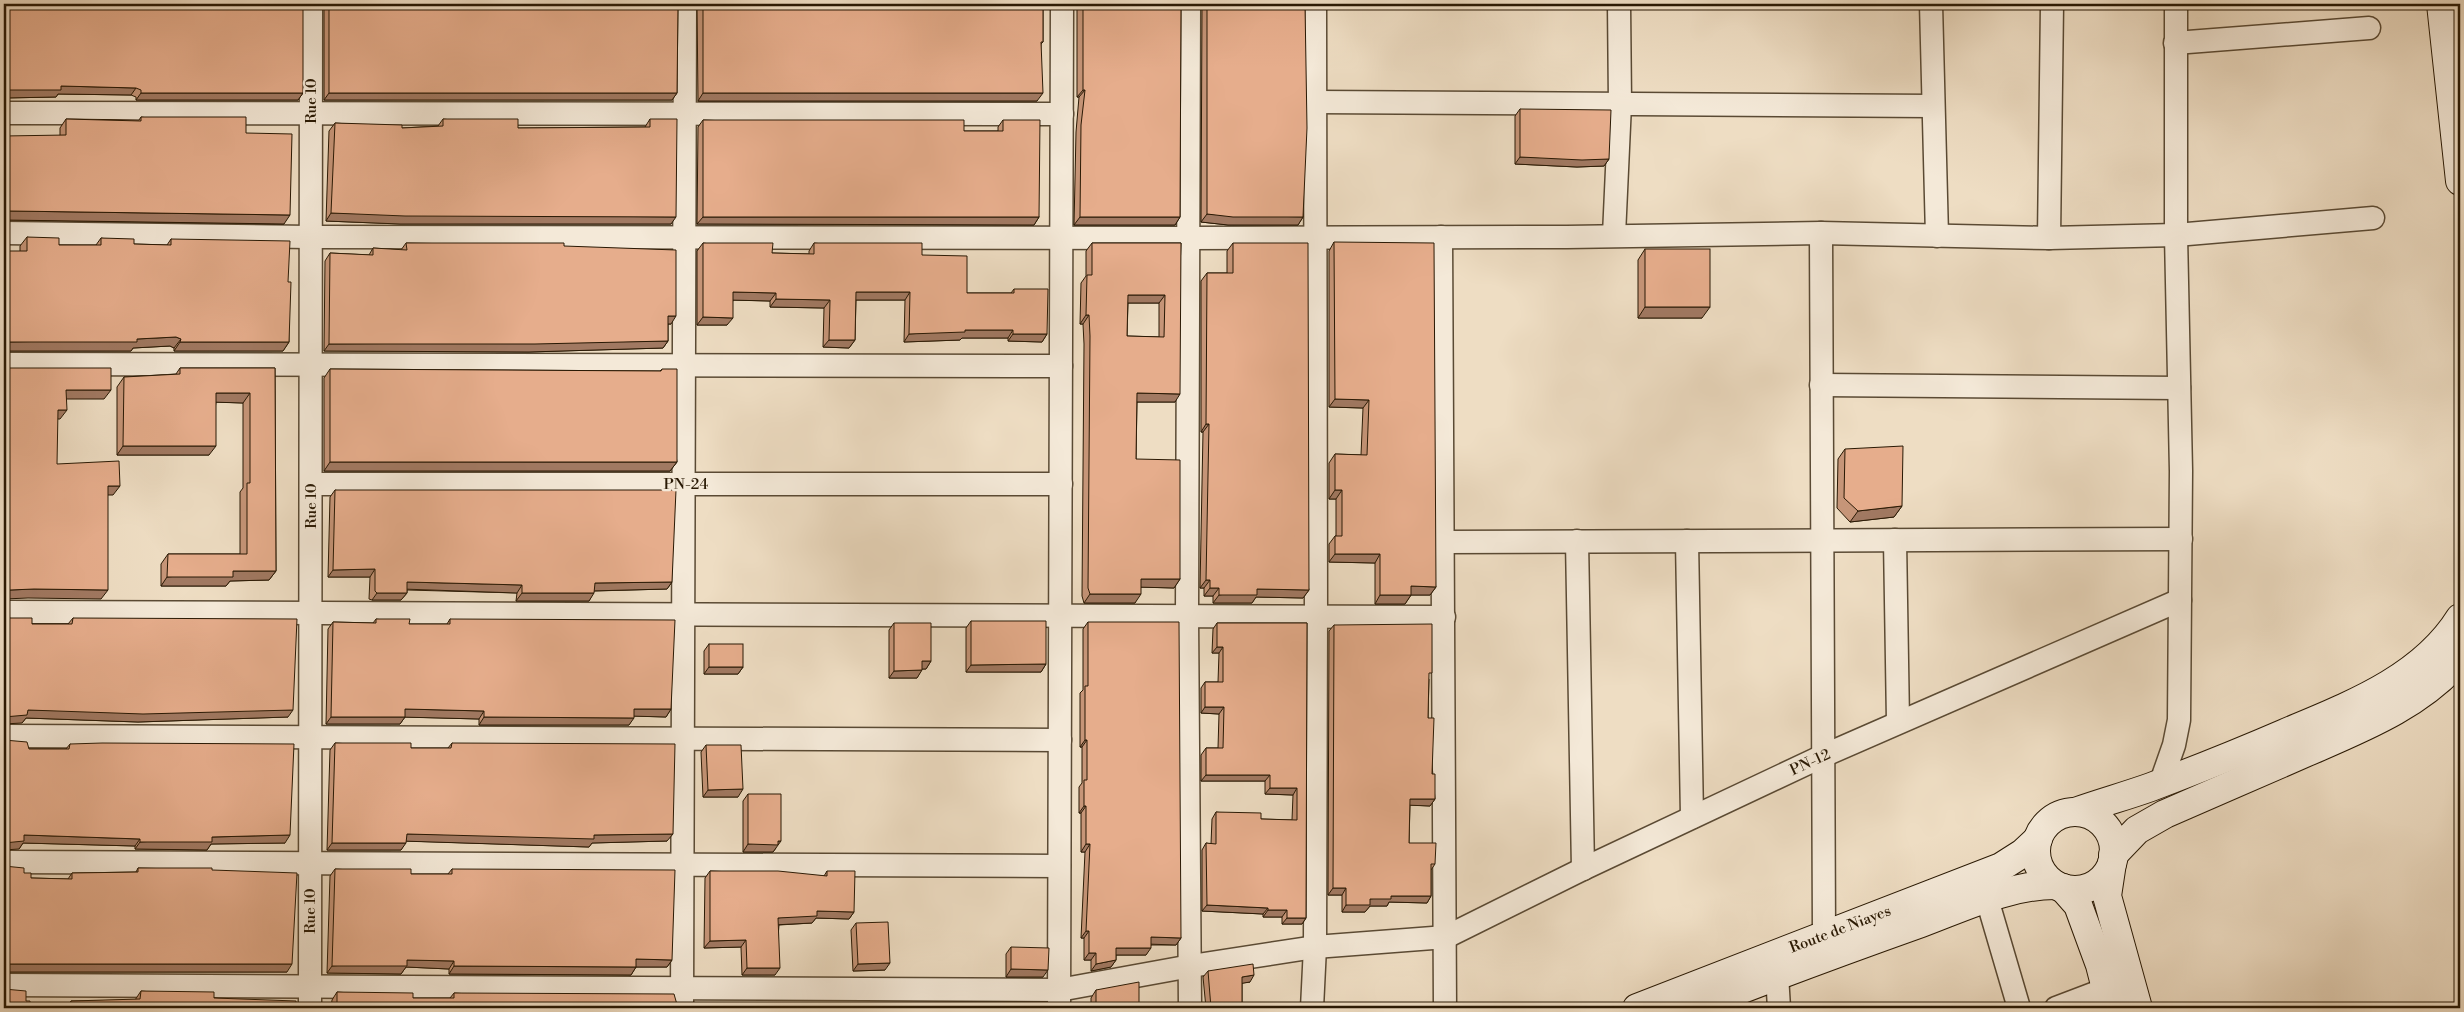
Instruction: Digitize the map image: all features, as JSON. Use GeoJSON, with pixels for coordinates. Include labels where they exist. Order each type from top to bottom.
{"type":"FeatureCollection","features":[{"type":"Feature","properties":{"kind":"main road"},"geometry":{"type":"LineString","coordinates":[[2441,4],[2460,181]]}},
{"type":"Feature","properties":{"kind":"main road"},"geometry":{"type":"LineString","coordinates":[[2109,999],[2078,905],[2040,870],[2036,860],[2038,839],[2043,828],[2052,819],[2063,814],[2075,812],[2162,782],[2242,751],[2356,702],[2409,671],[2434,650],[2460,618]]}},
{"type":"Feature","properties":{"kind":"main road"},"geometry":{"type":"LineString","coordinates":[[2059,886],[2074,890],[2086,888],[2106,874],[2113,859],[2137,830],[2165,814],[2368,725],[2404,706],[2427,690],[2460,659]]}},
{"type":"Feature","properties":{"kind":"main road"},"geometry":{"type":"LineString","coordinates":[[2075,812],[2088,814],[2099,821],[2108,830],[2113,842],[2113,859],[2107,896],[2138,1008]]}},
{"type":"Feature","properties":{"kind":"main road","name":"Route de Niayes"},"geometry":{"type":"LineString","coordinates":[[1637,1008],[2001,866],[2023,853],[2038,839]]}},
{"type":"Feature","properties":{"kind":"main road","name":"Route de Niayes"},"geometry":{"type":"LineString","coordinates":[[1694,1008],[1777,975],[1987,899],[2035,885],[2059,886]]}},
{"type":"Feature","properties":{"kind":"street","name":"Rue 10"},"geometry":{"type":"LineString","coordinates":[[310,997],[310,237],[312,4]]}},
{"type":"Feature","properties":{"kind":"street"},"geometry":{"type":"LineString","coordinates":[[682,998],[685,4]]}},
{"type":"Feature","properties":{"kind":"street"},"geometry":{"type":"LineString","coordinates":[[1059,999],[1062,4]]}},
{"type":"Feature","properties":{"kind":"street"},"geometry":{"type":"LineString","coordinates":[[1189,4],[1187,616],[1192,966],[1190,1008]]}},
{"type":"Feature","properties":{"kind":"street"},"geometry":{"type":"LineString","coordinates":[[1312,1008],[1315,947],[1316,617],[1315,4]]}},
{"type":"Feature","properties":{"kind":"street"},"geometry":{"type":"LineString","coordinates":[[1614,235],[1620,104],[1619,4]]}},
{"type":"Feature","properties":{"kind":"street"},"geometry":{"type":"LineString","coordinates":[[1932,4],[1932,106],[1936,236]]}},
{"type":"Feature","properties":{"kind":"street"},"geometry":{"type":"LineString","coordinates":[[2049,238],[2052,4]]}},
{"type":"Feature","properties":{"kind":"street"},"geometry":{"type":"LineString","coordinates":[[2162,782],[2174,745],[2178,720],[2181,539],[2176,235],[2176,4]]}},
{"type":"Feature","properties":{"kind":"street"},"geometry":{"type":"LineString","coordinates":[[2175,43],[2369,28]]}},
{"type":"Feature","properties":{"kind":"street"},"geometry":{"type":"LineString","coordinates":[[1316,102],[1932,106]]}},
{"type":"Feature","properties":{"kind":"street"},"geometry":{"type":"LineString","coordinates":[[4,113],[1062,114]]}},
{"type":"Feature","properties":{"kind":"street"},"geometry":{"type":"LineString","coordinates":[[4,233],[310,237],[1060,236],[1441,238],[1821,233],[2049,238],[2176,235],[2374,218]]}},
{"type":"Feature","properties":{"kind":"street"},"geometry":{"type":"LineString","coordinates":[[1821,233],[1825,755],[1824,935]]}},
{"type":"Feature","properties":{"kind":"street"},"geometry":{"type":"LineString","coordinates":[[1441,238],[1445,1008]]}},
{"type":"Feature","properties":{"kind":"street"},"geometry":{"type":"LineString","coordinates":[[4,364],[1061,366]]}},
{"type":"Feature","properties":{"kind":"street"},"geometry":{"type":"LineString","coordinates":[[1821,386],[2179,388]]}},
{"type":"Feature","properties":{"kind":"street","name":"PN-24"},"geometry":{"type":"LineString","coordinates":[[311,484],[1061,484]]}},
{"type":"Feature","properties":{"kind":"street"},"geometry":{"type":"LineString","coordinates":[[1444,542],[2181,539]]}},
{"type":"Feature","properties":{"kind":"street"},"geometry":{"type":"LineString","coordinates":[[1895,540],[1898,722]]}},
{"type":"Feature","properties":{"kind":"street"},"geometry":{"type":"LineString","coordinates":[[1577,541],[1583,869]]}},
{"type":"Feature","properties":{"kind":"street"},"geometry":{"type":"LineString","coordinates":[[1687,541],[1692,817]]}},
{"type":"Feature","properties":{"kind":"street","name":"PN-12"},"geometry":{"type":"LineString","coordinates":[[1446,937],[1583,869],[1825,755],[2180,600]]}},
{"type":"Feature","properties":{"kind":"street"},"geometry":{"type":"LineString","coordinates":[[4,612],[1444,617]]}},
{"type":"Feature","properties":{"kind":"street"},"geometry":{"type":"LineString","coordinates":[[4,736],[1060,740]]}},
{"type":"Feature","properties":{"kind":"street"},"geometry":{"type":"LineString","coordinates":[[4,862],[1059,866]]}},
{"type":"Feature","properties":{"kind":"street"},"geometry":{"type":"LineString","coordinates":[[1987,899],[2019,1008]]}},
{"type":"Feature","properties":{"kind":"street"},"geometry":{"type":"LineString","coordinates":[[4,985],[310,997],[1059,999],[1192,966],[1315,947],[1446,937]]}},
{"type":"Feature","properties":{"kind":"street"},"geometry":{"type":"LineString","coordinates":[[1777,975],[1779,1008]]}},
{"type":"Feature","properties":{"kind":"street"},"geometry":{"type":"LineString","coordinates":[[2056,1008],[2109,999]]}},
{"type":"Feature","properties":{"kind":"building"},"geometry":{"type":"Polygon","coordinates":[[[4,4],[303,5],[303,93],[141,93],[141,90],[136,88],[61,86],[61,90],[4,90],[4,4]]]}},
{"type":"Feature","properties":{"kind":"building"},"geometry":{"type":"Polygon","coordinates":[[[329,4],[678,4],[677,93],[329,93],[329,4]]]}},
{"type":"Feature","properties":{"kind":"building"},"geometry":{"type":"Polygon","coordinates":[[[703,4],[1043,4],[1043,42],[1041,42],[1043,93],[703,93],[703,4]]]}},
{"type":"Feature","properties":{"kind":"building"},"geometry":{"type":"Polygon","coordinates":[[[1083,4],[1181,4],[1180,217],[1080,217],[1081,125],[1085,90],[1083,90],[1083,4]]]}},
{"type":"Feature","properties":{"kind":"building"},"geometry":{"type":"Polygon","coordinates":[[[1207,4],[1305,4],[1307,128],[1303,217],[1233,217],[1207,214],[1207,4]]]}},
{"type":"Feature","properties":{"kind":"building"},"geometry":{"type":"Polygon","coordinates":[[[1520,109],[1611,110],[1609,159],[1582,160],[1520,157],[1520,109]]]}},
{"type":"Feature","properties":{"kind":"building"},"geometry":{"type":"Polygon","coordinates":[[[141,117],[246,117],[246,133],[292,134],[290,215],[10,211],[4,214],[4,136],[66,135],[66,119],[141,121],[141,117]]]}},
{"type":"Feature","properties":{"kind":"building"},"geometry":{"type":"Polygon","coordinates":[[[443,119],[518,119],[518,128],[650,127],[650,119],[677,119],[676,217],[405,216],[331,213],[335,123],[402,125],[402,128],[443,126],[443,119]]]}},
{"type":"Feature","properties":{"kind":"building"},"geometry":{"type":"Polygon","coordinates":[[[703,120],[964,120],[964,131],[1003,131],[1003,120],[1040,120],[1039,217],[703,217],[703,120]]]}},
{"type":"Feature","properties":{"kind":"building"},"geometry":{"type":"Polygon","coordinates":[[[27,237],[59,238],[59,245],[101,245],[101,238],[134,239],[134,244],[171,245],[171,239],[290,241],[288,282],[291,282],[289,342],[180,342],[181,339],[176,337],[137,339],[137,342],[10,342],[4,344],[4,251],[27,251],[27,237]]]}},
{"type":"Feature","properties":{"kind":"building"},"geometry":{"type":"Polygon","coordinates":[[[1334,242],[1434,243],[1436,587],[1411,586],[1411,595],[1380,595],[1380,554],[1335,554],[1335,536],[1342,536],[1342,490],[1335,490],[1335,454],[1367,455],[1369,400],[1335,399],[1334,242]]]}},
{"type":"Feature","properties":{"kind":"building"},"geometry":{"type":"Polygon","coordinates":[[[406,243],[564,243],[564,246],[676,250],[676,316],[668,316],[668,341],[535,344],[329,344],[330,253],[373,255],[373,248],[407,250],[406,243]]]}},
{"type":"Feature","properties":{"kind":"building"},"geometry":{"type":"Polygon","coordinates":[[[703,243],[773,243],[772,253],[814,254],[814,243],[922,243],[922,255],[967,256],[967,293],[1014,293],[1014,289],[1048,289],[1047,334],[1013,334],[1013,330],[965,330],[965,332],[909,334],[910,292],[856,292],[855,340],[829,340],[830,300],[776,299],[776,293],[733,292],[733,318],[703,317],[703,243]]]}},
{"type":"Feature","properties":{"kind":"building"},"geometry":{"type":"Polygon","coordinates":[[[1092,243],[1181,243],[1180,394],[1137,393],[1136,459],[1180,460],[1180,579],[1141,579],[1141,594],[1090,594],[1088,588],[1090,336],[1089,315],[1086,315],[1087,275],[1092,275],[1092,243]],[[1128,295],[1127,336],[1164,337],[1165,295],[1128,295]]]}},
{"type":"Feature","properties":{"kind":"building"},"geometry":{"type":"Polygon","coordinates":[[[1233,243],[1308,243],[1309,590],[1257,589],[1257,595],[1219,595],[1219,588],[1210,588],[1210,580],[1206,580],[1209,424],[1206,424],[1207,273],[1233,273],[1233,243]]]}},
{"type":"Feature","properties":{"kind":"building"},"geometry":{"type":"Polygon","coordinates":[[[1645,249],[1710,249],[1710,307],[1645,307],[1645,249]]]}},
{"type":"Feature","properties":{"kind":"building"},"geometry":{"type":"Polygon","coordinates":[[[4,365],[10,368],[111,368],[111,390],[66,390],[67,410],[58,410],[57,464],[119,461],[120,486],[108,486],[108,590],[34,589],[10,590],[4,593],[4,365]]]}},
{"type":"Feature","properties":{"kind":"building"},"geometry":{"type":"Polygon","coordinates":[[[180,368],[275,368],[276,571],[233,571],[233,577],[167,577],[168,554],[247,554],[247,483],[250,483],[250,393],[216,393],[216,446],[123,446],[124,377],[180,374],[180,368]]]}},
{"type":"Feature","properties":{"kind":"building"},"geometry":{"type":"Polygon","coordinates":[[[330,369],[661,371],[662,369],[677,369],[677,462],[330,462],[330,369]]]}},
{"type":"Feature","properties":{"kind":"building"},"geometry":{"type":"Polygon","coordinates":[[[1903,446],[1902,506],[1858,511],[1844,498],[1845,449],[1903,446]]]}},
{"type":"Feature","properties":{"kind":"building"},"geometry":{"type":"Polygon","coordinates":[[[335,490],[676,490],[672,582],[595,583],[594,593],[522,593],[522,585],[407,582],[407,593],[377,593],[375,591],[375,569],[333,570],[335,490]]]}},
{"type":"Feature","properties":{"kind":"building"},"geometry":{"type":"Polygon","coordinates":[[[4,615],[9,618],[32,618],[32,624],[72,624],[73,618],[297,619],[293,710],[143,714],[28,710],[27,715],[4,717],[4,615]]]}},
{"type":"Feature","properties":{"kind":"building"},"geometry":{"type":"Polygon","coordinates":[[[376,619],[410,619],[409,624],[450,624],[450,619],[675,620],[671,709],[634,709],[634,718],[484,717],[484,711],[405,709],[405,717],[331,717],[333,622],[376,623],[376,619]]]}},
{"type":"Feature","properties":{"kind":"building"},"geometry":{"type":"Polygon","coordinates":[[[971,621],[1046,621],[1046,664],[971,665],[971,621]]]}},
{"type":"Feature","properties":{"kind":"building"},"geometry":{"type":"Polygon","coordinates":[[[1088,622],[1179,622],[1181,938],[1151,937],[1151,948],[1116,948],[1116,960],[1096,964],[1096,953],[1089,953],[1089,931],[1086,931],[1090,844],[1086,844],[1086,806],[1084,806],[1084,780],[1087,780],[1085,686],[1088,686],[1088,622]]]}},
{"type":"Feature","properties":{"kind":"building"},"geometry":{"type":"Polygon","coordinates":[[[894,623],[931,623],[931,661],[922,661],[922,670],[894,671],[894,623]]]}},
{"type":"Feature","properties":{"kind":"building"},"geometry":{"type":"Polygon","coordinates":[[[1217,623],[1307,623],[1306,918],[1287,918],[1287,910],[1207,905],[1206,843],[1216,844],[1216,812],[1261,813],[1261,819],[1297,820],[1297,788],[1270,788],[1270,775],[1206,775],[1206,748],[1223,748],[1224,707],[1205,707],[1205,682],[1223,682],[1223,647],[1217,647],[1217,623]]]}},
{"type":"Feature","properties":{"kind":"building"},"geometry":{"type":"Polygon","coordinates":[[[1432,624],[1432,673],[1429,673],[1428,718],[1434,718],[1432,774],[1435,774],[1435,799],[1410,799],[1409,843],[1436,843],[1435,864],[1431,864],[1431,896],[1391,896],[1391,899],[1370,899],[1370,905],[1346,905],[1346,888],[1333,888],[1334,625],[1432,624]]]}},
{"type":"Feature","properties":{"kind":"building"},"geometry":{"type":"Polygon","coordinates":[[[709,644],[743,644],[743,667],[709,667],[709,644]]]}},
{"type":"Feature","properties":{"kind":"building"},"geometry":{"type":"Polygon","coordinates":[[[4,740],[27,742],[29,749],[69,749],[70,744],[102,743],[294,744],[290,835],[212,837],[212,842],[140,842],[140,839],[24,835],[24,841],[4,843],[4,740]]]}},
{"type":"Feature","properties":{"kind":"building"},"geometry":{"type":"Polygon","coordinates":[[[335,743],[411,743],[411,748],[451,748],[452,743],[675,744],[673,834],[594,835],[594,839],[407,834],[406,843],[332,843],[335,743]]]}},
{"type":"Feature","properties":{"kind":"building"},"geometry":{"type":"Polygon","coordinates":[[[706,745],[741,745],[743,789],[708,790],[706,745]]]}},
{"type":"Feature","properties":{"kind":"building"},"geometry":{"type":"Polygon","coordinates":[[[748,794],[781,794],[781,841],[778,841],[778,845],[748,844],[748,794]]]}},
{"type":"Feature","properties":{"kind":"building"},"geometry":{"type":"Polygon","coordinates":[[[4,866],[24,868],[24,873],[31,873],[31,878],[72,879],[72,873],[138,872],[138,868],[212,868],[212,870],[297,873],[292,964],[9,964],[4,966],[4,866]]]}},
{"type":"Feature","properties":{"kind":"building"},"geometry":{"type":"Polygon","coordinates":[[[335,869],[411,869],[411,874],[452,874],[452,869],[675,870],[672,960],[636,959],[636,967],[454,966],[454,961],[407,960],[407,966],[332,966],[335,869]]]}},
{"type":"Feature","properties":{"kind":"building"},"geometry":{"type":"Polygon","coordinates":[[[710,871],[778,871],[827,876],[827,871],[855,871],[854,912],[817,911],[817,916],[778,918],[780,968],[747,968],[746,940],[710,941],[710,871]]]}},
{"type":"Feature","properties":{"kind":"building"},"geometry":{"type":"Polygon","coordinates":[[[888,922],[890,963],[858,964],[856,923],[888,922]]]}},
{"type":"Feature","properties":{"kind":"building"},"geometry":{"type":"Polygon","coordinates":[[[1011,947],[1049,948],[1048,970],[1011,969],[1011,947]]]}},
{"type":"Feature","properties":{"kind":"building"},"geometry":{"type":"Polygon","coordinates":[[[1253,964],[1254,975],[1242,977],[1242,1008],[1211,1008],[1208,971],[1253,964]]]}},
{"type":"Feature","properties":{"kind":"building"},"geometry":{"type":"Polygon","coordinates":[[[1139,982],[1139,1008],[1096,1008],[1096,990],[1139,982]]]}},
{"type":"Feature","properties":{"kind":"building"},"geometry":{"type":"Polygon","coordinates":[[[4,989],[26,991],[26,1001],[30,1001],[30,1006],[71,1006],[71,1001],[140,999],[141,991],[214,992],[214,998],[296,1001],[296,1008],[4,1008],[4,989]]]}},
{"type":"Feature","properties":{"kind":"building"},"geometry":{"type":"Polygon","coordinates":[[[337,992],[413,993],[413,998],[454,998],[454,993],[674,994],[678,1008],[337,1008],[337,992]]]}},
{"type":"Feature","properties":{"kind":"building"},"geometry":{"type":"Polygon","coordinates":[[[1010,1003],[1050,1006],[1050,1008],[1009,1008],[1010,1003]]]}}]}
